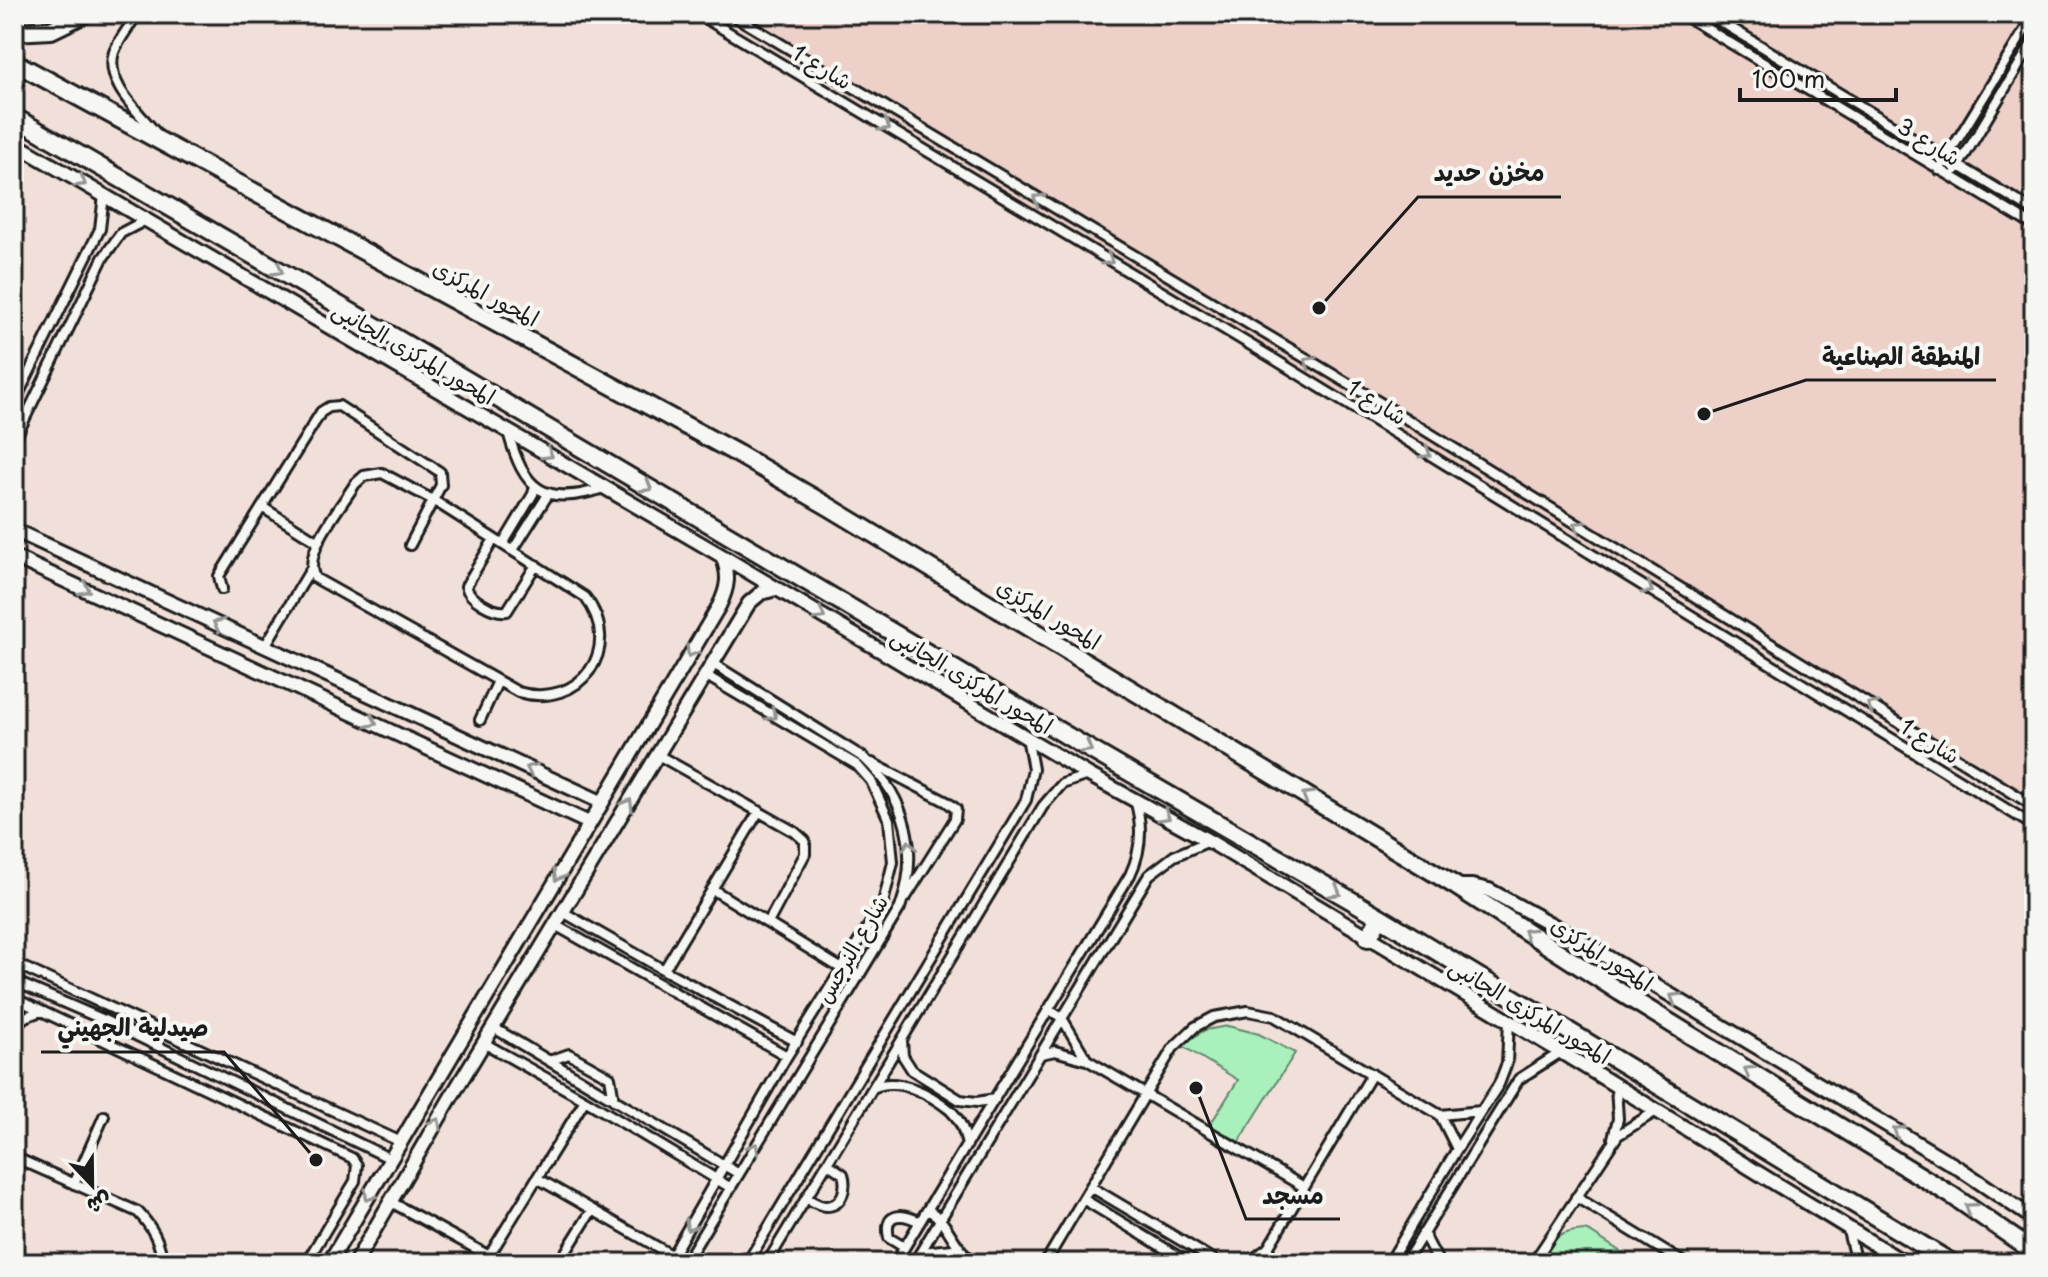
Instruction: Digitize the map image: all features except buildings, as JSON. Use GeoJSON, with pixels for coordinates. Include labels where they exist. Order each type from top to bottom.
{"type":"FeatureCollection","features":[{"type":"Feature","properties":{"kind":"highway"},"geometry":{"type":"LineString","coordinates":[[14,32],[51,30],[84,14]]}},
{"type":"Feature","properties":{"kind":"highway","name":"المحور المركزى"},"geometry":{"type":"LineString","coordinates":[[14,62],[738,454],[1456,886],[1620,992],[1953,1196],[2034,1252]]}},
{"type":"Feature","properties":{"kind":"highway"},"geometry":{"type":"LineString","coordinates":[[14,117],[1380,917],[1952,1263]]}},
{"type":"Feature","properties":{"kind":"highway"},"geometry":{"type":"LineString","coordinates":[[1368,938],[1380,917]]}},
{"type":"Feature","properties":{"kind":"street"},"geometry":{"type":"LineString","coordinates":[[137,14],[115,49],[113,70],[121,89],[166,147]]}},
{"type":"Feature","properties":{"kind":"street","name":"شارع 1"},"geometry":{"type":"LineString","coordinates":[[731,14],[1379,402],[2034,806]]}},
{"type":"Feature","properties":{"kind":"street","name":"شارع 3"},"geometry":{"type":"LineString","coordinates":[[1682,14],[2034,226]]}},
{"type":"Feature","properties":{"kind":"street","name":"شارع 3"},"geometry":{"type":"LineString","coordinates":[[1708,14],[2031,209]]}},
{"type":"Feature","properties":{"kind":"street","name":"شارع 1"},"geometry":{"type":"LineString","coordinates":[[701,15],[1147,283],[2034,826]]}},
{"type":"Feature","properties":{"kind":"street"},"geometry":{"type":"LineString","coordinates":[[1939,170],[2034,15]]}},
{"type":"Feature","properties":{"kind":"street"},"geometry":{"type":"LineString","coordinates":[[1951,177],[2034,40]]}},
{"type":"Feature","properties":{"kind":"street","name":"المحور المركزى الجانبى"},"geometry":{"type":"LineString","coordinates":[[14,143],[722,556],[1089,775],[1209,841],[1905,1263]]}},
{"type":"Feature","properties":{"kind":"street"},"geometry":{"type":"LineString","coordinates":[[14,403],[90,251],[102,221],[104,195]]}},
{"type":"Feature","properties":{"kind":"street"},"geometry":{"type":"LineString","coordinates":[[2021,219],[2031,209]]}},
{"type":"Feature","properties":{"kind":"street"},"geometry":{"type":"LineString","coordinates":[[14,441],[103,258],[121,233],[148,220]]}},
{"type":"Feature","properties":{"kind":"street"},"geometry":{"type":"LineString","coordinates":[[90,251],[103,258]]}},
{"type":"Feature","properties":{"kind":"street"},"geometry":{"type":"LineString","coordinates":[[1147,283],[1155,269]]}},
{"type":"Feature","properties":{"kind":"street"},"geometry":{"type":"LineString","coordinates":[[222,589],[219,576],[321,412],[334,406],[339,406],[438,470],[442,482],[410,545]]}},
{"type":"Feature","properties":{"kind":"street"},"geometry":{"type":"LineString","coordinates":[[508,431],[520,468],[535,486],[549,493],[572,496],[604,488]]}},
{"type":"Feature","properties":{"kind":"street"},"geometry":{"type":"LineString","coordinates":[[370,474],[388,475],[503,544],[578,590],[591,604],[599,623],[598,653],[583,678],[558,694],[528,695],[498,681],[324,585],[315,578],[311,569],[311,559],[318,542],[355,484],[370,474]]}},
{"type":"Feature","properties":{"kind":"street"},"geometry":{"type":"LineString","coordinates":[[503,544],[529,503],[535,486]]}},
{"type":"Feature","properties":{"kind":"street"},"geometry":{"type":"LineString","coordinates":[[513,550],[549,493]]}},
{"type":"Feature","properties":{"kind":"street"},"geometry":{"type":"LineString","coordinates":[[262,507],[318,542]]}},
{"type":"Feature","properties":{"kind":"street"},"geometry":{"type":"LineString","coordinates":[[14,530],[601,802]]}},
{"type":"Feature","properties":{"kind":"street"},"geometry":{"type":"LineString","coordinates":[[494,539],[466,586],[470,596],[497,611],[507,611],[536,565]]}},
{"type":"Feature","properties":{"kind":"street"},"geometry":{"type":"LineString","coordinates":[[319,1241],[333,1258],[719,606],[728,582],[722,556]]}},
{"type":"Feature","properties":{"kind":"street"},"geometry":{"type":"LineString","coordinates":[[14,557],[589,823]]}},
{"type":"Feature","properties":{"kind":"street"},"geometry":{"type":"LineString","coordinates":[[265,646],[311,569]]}},
{"type":"Feature","properties":{"kind":"street"},"geometry":{"type":"LineString","coordinates":[[355,1263],[450,1099],[738,621],[754,597],[776,589]]}},
{"type":"Feature","properties":{"kind":"street"},"geometry":{"type":"LineString","coordinates":[[719,606],[731,610],[738,621]]}},
{"type":"Feature","properties":{"kind":"street"},"geometry":{"type":"LineString","coordinates":[[290,684],[301,679],[305,672],[303,664]]}},
{"type":"Feature","properties":{"kind":"street","name":"شارع النرجس"},"geometry":{"type":"LineString","coordinates":[[685,1263],[900,908],[909,872],[909,836],[893,793],[877,771],[864,758],[709,669]]}},
{"type":"Feature","properties":{"kind":"street","name":"شارع النرجس"},"geometry":{"type":"LineString","coordinates":[[670,1260],[787,1056],[883,903],[890,883],[893,841],[881,800],[857,765],[709,669]]}},
{"type":"Feature","properties":{"kind":"street"},"geometry":{"type":"LineString","coordinates":[[328,701],[327,690],[339,680]]}},
{"type":"Feature","properties":{"kind":"street"},"geometry":{"type":"LineString","coordinates":[[480,720],[498,681]]}},
{"type":"Feature","properties":{"kind":"street"},"geometry":{"type":"LineString","coordinates":[[747,1263],[1026,800],[1033,769],[1027,736]]}},
{"type":"Feature","properties":{"kind":"street"},"geometry":{"type":"LineString","coordinates":[[658,755],[801,835],[806,847],[805,854],[768,923]]}},
{"type":"Feature","properties":{"kind":"street"},"geometry":{"type":"LineString","coordinates":[[864,758],[956,809],[955,819],[900,908]]}},
{"type":"Feature","properties":{"kind":"street"},"geometry":{"type":"LineString","coordinates":[[767,1263],[1043,806],[1062,784],[1089,775]]}},
{"type":"Feature","properties":{"kind":"street"},"geometry":{"type":"LineString","coordinates":[[895,1263],[1135,866],[1141,821],[1135,799]]}},
{"type":"Feature","properties":{"kind":"street"},"geometry":{"type":"LineString","coordinates":[[664,970],[759,811]]}},
{"type":"Feature","properties":{"kind":"street"},"geometry":{"type":"LineString","coordinates":[[914,1263],[1149,875],[1174,856],[1209,841]]}},
{"type":"Feature","properties":{"kind":"street"},"geometry":{"type":"LineString","coordinates":[[1456,886],[1489,890],[1569,934],[1960,1169],[2034,1219]]}},
{"type":"Feature","properties":{"kind":"street"},"geometry":{"type":"LineString","coordinates":[[712,889],[842,969]]}},
{"type":"Feature","properties":{"kind":"street"},"geometry":{"type":"LineString","coordinates":[[563,912],[797,1042]]}},
{"type":"Feature","properties":{"kind":"street"},"geometry":{"type":"LineString","coordinates":[[555,925],[787,1056]]}},
{"type":"Feature","properties":{"kind":"street"},"geometry":{"type":"LineString","coordinates":[[14,963],[401,1142]]}},
{"type":"Feature","properties":{"kind":"street"},"geometry":{"type":"LineString","coordinates":[[14,981],[104,1020],[391,1159]]}},
{"type":"Feature","properties":{"kind":"street"},"geometry":{"type":"LineString","coordinates":[[14,998],[352,1158],[357,1165],[355,1181],[306,1263]]}},
{"type":"Feature","properties":{"kind":"street"},"geometry":{"type":"LineString","coordinates":[[1048,1009],[1062,1018],[1087,1060]]}},
{"type":"Feature","properties":{"kind":"street"},"geometry":{"type":"LineString","coordinates":[[14,1025],[41,1011]]}},
{"type":"Feature","properties":{"kind":"street"},"geometry":{"type":"LineString","coordinates":[[1045,1263],[1173,1048],[1205,1021],[1231,1013],[1257,1012],[1281,1019],[1440,1115],[1457,1149]]}},
{"type":"Feature","properties":{"kind":"street"},"geometry":{"type":"LineString","coordinates":[[95,1036],[104,1020]]}},
{"type":"Feature","properties":{"kind":"street"},"geometry":{"type":"LineString","coordinates":[[1389,1263],[1499,1084],[1507,1063],[1509,1021]]}},
{"type":"Feature","properties":{"kind":"street"},"geometry":{"type":"LineString","coordinates":[[494,1028],[739,1174]]}},
{"type":"Feature","properties":{"kind":"street"},"geometry":{"type":"LineString","coordinates":[[902,1039],[903,1056],[912,1070],[960,1100],[977,1102],[995,1099]]}},
{"type":"Feature","properties":{"kind":"street"},"geometry":{"type":"LineString","coordinates":[[484,1043],[731,1188]]}},
{"type":"Feature","properties":{"kind":"street"},"geometry":{"type":"LineString","coordinates":[[1040,1055],[1055,1051],[1087,1060],[1304,1187]]}},
{"type":"Feature","properties":{"kind":"street"},"geometry":{"type":"LineString","coordinates":[[1405,1263],[1519,1079],[1527,1071],[1561,1052]]}},
{"type":"Feature","properties":{"kind":"street"},"geometry":{"type":"LineString","coordinates":[[549,1061],[564,1055],[574,1056],[610,1077],[614,1100]]}},
{"type":"Feature","properties":{"kind":"street"},"geometry":{"type":"LineString","coordinates":[[1248,1263],[1268,1248],[1372,1074]]}},
{"type":"Feature","properties":{"kind":"street"},"geometry":{"type":"LineString","coordinates":[[872,1089],[888,1083],[905,1084],[951,1111],[962,1127],[967,1145]]}},
{"type":"Feature","properties":{"kind":"street"},"geometry":{"type":"LineString","coordinates":[[1609,1146],[1618,1119],[1616,1086]]}},
{"type":"Feature","properties":{"kind":"street"},"geometry":{"type":"LineString","coordinates":[[431,1088],[450,1099]]}},
{"type":"Feature","properties":{"kind":"street"},"geometry":{"type":"LineString","coordinates":[[489,1256],[585,1100]]}},
{"type":"Feature","properties":{"kind":"street"},"geometry":{"type":"LineString","coordinates":[[1440,1115],[1481,1111]]}},
{"type":"Feature","properties":{"kind":"street"},"geometry":{"type":"LineString","coordinates":[[1533,1263],[1609,1146],[1628,1126],[1656,1111]]}},
{"type":"Feature","properties":{"kind":"street"},"geometry":{"type":"LineString","coordinates":[[74,1184],[104,1116]]}},
{"type":"Feature","properties":{"kind":"street"},"geometry":{"type":"LineString","coordinates":[[14,1157],[138,1212],[150,1224],[162,1263]]}},
{"type":"Feature","properties":{"kind":"street"},"geometry":{"type":"LineString","coordinates":[[806,1198],[823,1206],[833,1204],[841,1197],[845,1188],[843,1174],[827,1163]]}},
{"type":"Feature","properties":{"kind":"street"},"geometry":{"type":"LineString","coordinates":[[537,1178],[670,1260]]}},
{"type":"Feature","properties":{"kind":"street"},"geometry":{"type":"LineString","coordinates":[[1091,1187],[1219,1263]]}},
{"type":"Feature","properties":{"kind":"street"},"geometry":{"type":"LineString","coordinates":[[1576,1197],[1684,1263]]}},
{"type":"Feature","properties":{"kind":"street"},"geometry":{"type":"LineString","coordinates":[[1083,1199],[1189,1263]]}},
{"type":"Feature","properties":{"kind":"street"},"geometry":{"type":"LineString","coordinates":[[391,1202],[502,1263]]}},
{"type":"Feature","properties":{"kind":"street"},"geometry":{"type":"LineString","coordinates":[[559,1263],[592,1210]]}},
{"type":"Feature","properties":{"kind":"street"},"geometry":{"type":"LineString","coordinates":[[928,1210],[941,1218],[963,1252],[981,1263]]}},
{"type":"Feature","properties":{"kind":"street"},"geometry":{"type":"LineString","coordinates":[[904,1247],[889,1238],[890,1221],[906,1215],[920,1222]]}},
{"type":"Feature","properties":{"kind":"street"},"geometry":{"type":"LineString","coordinates":[[1847,1227],[1856,1263]]}},
{"type":"Feature","properties":{"kind":"street"},"geometry":{"type":"LineString","coordinates":[[1423,1233],[1439,1263]]}},
{"type":"Feature","properties":{"kind":"street"},"geometry":{"type":"LineString","coordinates":[[921,1252],[942,1248],[963,1252]]}},
{"type":"Feature","properties":{"kind":"street"},"geometry":{"type":"LineString","coordinates":[[1268,1248],[1269,1263]]}},
{"type":"Feature","properties":{"kind":"shaded area"},"geometry":{"type":"Polygon","coordinates":[[[715,14],[2034,14],[2034,813],[715,14]]]}},
{"type":"Feature","properties":{"kind":"green space"},"geometry":{"type":"Polygon","coordinates":[[[1228,1026],[1259,1034],[1295,1053],[1237,1145],[1208,1128],[1238,1080],[1181,1045],[1205,1030],[1228,1026]]]}},
{"type":"Feature","properties":{"kind":"green space"},"geometry":{"type":"Polygon","coordinates":[[[1584,1230],[1638,1263],[1539,1263],[1561,1235],[1584,1230]]]}},
{"type":"Feature","properties":{"kind":"place","name":"مخزن حديد"},"geometry":{"type":"Point","coordinates":[1319,308]}},
{"type":"Feature","properties":{"kind":"place","name":"المنطقة الصناعية"},"geometry":{"type":"Point","coordinates":[1704,414]}},
{"type":"Feature","properties":{"kind":"place","name":"مسجد"},"geometry":{"type":"Point","coordinates":[1196,1088]}},
{"type":"Feature","properties":{"kind":"place","name":"صيدلية الجهيني"},"geometry":{"type":"Point","coordinates":[316,1160]}}]}
